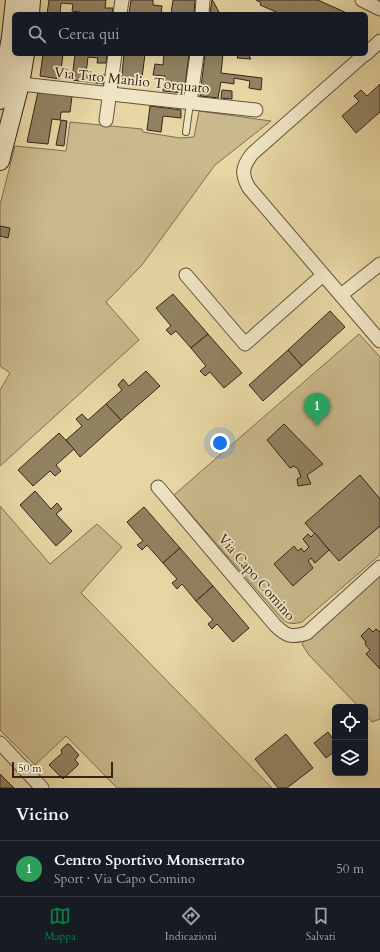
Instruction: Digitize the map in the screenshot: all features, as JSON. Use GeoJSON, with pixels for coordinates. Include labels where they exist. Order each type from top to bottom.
{"type":"FeatureCollection","features":[{"type":"Feature","properties":{"kind":"street"},"geometry":{"type":"LineString","coordinates":[[15,0],[15,12]]}},
{"type":"Feature","properties":{"kind":"street"},"geometry":{"type":"LineString","coordinates":[[30,12],[31,0]]}},
{"type":"Feature","properties":{"kind":"street"},"geometry":{"type":"LineString","coordinates":[[120,12],[122,0]]}},
{"type":"Feature","properties":{"kind":"street"},"geometry":{"type":"LineString","coordinates":[[202,12],[203,0]]}},
{"type":"Feature","properties":{"kind":"street"},"geometry":{"type":"LineString","coordinates":[[362,0],[380,9]]}},
{"type":"Feature","properties":{"kind":"street"},"geometry":{"type":"LineString","coordinates":[[368,52],[380,41]]}},
{"type":"Feature","properties":{"kind":"street"},"geometry":{"type":"LineString","coordinates":[[0,161],[12,82],[13,56]]}},
{"type":"Feature","properties":{"kind":"street"},"geometry":{"type":"LineString","coordinates":[[0,100],[12,82],[24,56]]}},
{"type":"Feature","properties":{"kind":"street"},"geometry":{"type":"LineString","coordinates":[[106,120],[115,56]]}},
{"type":"Feature","properties":{"kind":"street"},"geometry":{"type":"LineString","coordinates":[[190,103],[196,56]]}},
{"type":"Feature","properties":{"kind":"street"},"geometry":{"type":"LineString","coordinates":[[364,56],[252,154],[246,161],[243,171],[244,179],[249,188],[380,341]]}},
{"type":"Feature","properties":{"kind":"street","name":"Via Tito Manlio Torquato"},"geometry":{"type":"LineString","coordinates":[[12,82],[256,110]]}},
{"type":"Feature","properties":{"kind":"street"},"geometry":{"type":"LineString","coordinates":[[341,295],[375,268]]}},
{"type":"Feature","properties":{"kind":"street"},"geometry":{"type":"LineString","coordinates":[[186,275],[244,344],[323,275]]}},
{"type":"Feature","properties":{"kind":"street","name":"Via Capo Comino"},"geometry":{"type":"LineString","coordinates":[[158,487],[275,625],[289,636],[298,636],[307,633],[380,567]]}},
{"type":"Feature","properties":{"kind":"street"},"geometry":{"type":"LineString","coordinates":[[0,743],[42,788]]}},
{"type":"Feature","properties":{"kind":"lane"},"geometry":{"type":"LineString","coordinates":[[186,132],[190,103]]}},
{"type":"Feature","properties":{"kind":"shaded area"},"geometry":{"type":"Polygon","coordinates":[[[199,111],[271,121],[215,165],[142,265],[106,302],[139,340],[0,466],[0,390],[10,373],[0,366],[0,205],[15,146],[66,151],[70,122],[142,129],[143,132],[180,138],[194,137],[199,111]]]}},
{"type":"Feature","properties":{"kind":"shaded area"},"geometry":{"type":"Polygon","coordinates":[[[359,334],[380,357],[380,555],[302,622],[294,624],[289,623],[282,619],[174,495],[359,334]]]}},
{"type":"Feature","properties":{"kind":"shaded area"},"geometry":{"type":"Polygon","coordinates":[[[0,506],[50,564],[97,524],[122,547],[81,593],[272,788],[117,788],[66,736],[35,765],[0,730],[0,506]]]}},
{"type":"Feature","properties":{"kind":"shaded area"},"geometry":{"type":"Polygon","coordinates":[[[380,576],[380,719],[372,722],[368,717],[368,704],[356,704],[308,654],[302,644],[310,635],[380,576]]]}},
{"type":"Feature","properties":{"kind":"building"},"geometry":{"type":"Polygon","coordinates":[[[49,0],[106,0],[105,8],[113,8],[112,12],[78,12],[72,11],[73,4],[61,3],[60,12],[47,12],[49,0]]]}},
{"type":"Feature","properties":{"kind":"building"},"geometry":{"type":"Polygon","coordinates":[[[131,0],[153,0],[153,5],[162,6],[161,12],[129,12],[131,0]]]}},
{"type":"Feature","properties":{"kind":"building"},"geometry":{"type":"Polygon","coordinates":[[[173,0],[195,0],[194,12],[171,12],[173,0]]]}},
{"type":"Feature","properties":{"kind":"building"},"geometry":{"type":"Polygon","coordinates":[[[212,0],[219,12],[210,12],[212,0]]]}},
{"type":"Feature","properties":{"kind":"building"},"geometry":{"type":"Polygon","coordinates":[[[256,0],[318,0],[345,12],[276,12],[260,5],[261,3],[256,0]]]}},
{"type":"Feature","properties":{"kind":"building"},"geometry":{"type":"Polygon","coordinates":[[[43,56],[63,56],[60,79],[40,76],[43,56]]]}},
{"type":"Feature","properties":{"kind":"building"},"geometry":{"type":"Polygon","coordinates":[[[75,56],[107,56],[106,63],[97,63],[98,58],[88,57],[86,73],[105,75],[104,84],[72,80],[75,56]]]}},
{"type":"Feature","properties":{"kind":"building"},"geometry":{"type":"Polygon","coordinates":[[[124,56],[145,56],[141,86],[121,84],[124,56]]]}},
{"type":"Feature","properties":{"kind":"building"},"geometry":{"type":"Polygon","coordinates":[[[164,56],[189,56],[184,93],[163,91],[165,76],[153,75],[155,64],[163,65],[164,56]]]}},
{"type":"Feature","properties":{"kind":"building"},"geometry":{"type":"Polygon","coordinates":[[[205,56],[223,56],[221,73],[262,78],[261,90],[249,88],[250,81],[234,78],[234,84],[221,82],[218,98],[200,96],[205,56]]]}},
{"type":"Feature","properties":{"kind":"building"},"geometry":{"type":"Polygon","coordinates":[[[238,56],[249,56],[251,59],[237,58],[238,56]]]}},
{"type":"Feature","properties":{"kind":"building"},"geometry":{"type":"Polygon","coordinates":[[[380,84],[380,112],[356,133],[342,116],[359,101],[354,96],[361,90],[367,96],[380,84]]]}},
{"type":"Feature","properties":{"kind":"building"},"geometry":{"type":"Polygon","coordinates":[[[222,90],[232,91],[232,99],[221,98],[222,90]]]}},
{"type":"Feature","properties":{"kind":"building"},"geometry":{"type":"Polygon","coordinates":[[[38,92],[72,96],[70,112],[61,112],[60,120],[52,119],[48,144],[27,142],[38,92]]]}},
{"type":"Feature","properties":{"kind":"building"},"geometry":{"type":"Polygon","coordinates":[[[150,106],[181,110],[181,118],[163,116],[161,132],[147,130],[150,106]]]}},
{"type":"Feature","properties":{"kind":"building"},"geometry":{"type":"Polygon","coordinates":[[[61,120],[67,121],[64,146],[56,145],[61,120]]]}},
{"type":"Feature","properties":{"kind":"building"},"geometry":{"type":"Polygon","coordinates":[[[0,226],[10,228],[8,238],[0,236],[0,226]]]}},
{"type":"Feature","properties":{"kind":"building"},"geometry":{"type":"Polygon","coordinates":[[[173,294],[208,334],[191,348],[176,331],[171,335],[166,330],[171,326],[156,308],[173,294]]]}},
{"type":"Feature","properties":{"kind":"building"},"geometry":{"type":"Polygon","coordinates":[[[330,311],[345,327],[302,366],[288,350],[330,311]]]}},
{"type":"Feature","properties":{"kind":"building"},"geometry":{"type":"Polygon","coordinates":[[[208,334],[242,373],[224,388],[210,372],[205,376],[200,371],[206,366],[191,348],[208,334]]]}},
{"type":"Feature","properties":{"kind":"building"},"geometry":{"type":"Polygon","coordinates":[[[288,350],[302,366],[263,401],[249,385],[288,350]]]}},
{"type":"Feature","properties":{"kind":"building"},"geometry":{"type":"Polygon","coordinates":[[[146,371],[160,386],[121,420],[106,404],[122,390],[118,385],[123,379],[129,386],[146,371]]]}},
{"type":"Feature","properties":{"kind":"building"},"geometry":{"type":"Polygon","coordinates":[[[106,404],[121,420],[80,457],[66,440],[82,426],[76,419],[82,414],[88,420],[106,404]]]}},
{"type":"Feature","properties":{"kind":"building"},"geometry":{"type":"Polygon","coordinates":[[[284,424],[323,464],[307,475],[311,484],[298,486],[297,479],[301,477],[298,469],[294,466],[290,468],[267,440],[284,424]]]}},
{"type":"Feature","properties":{"kind":"building"},"geometry":{"type":"Polygon","coordinates":[[[59,433],[74,449],[56,465],[61,471],[55,476],[50,471],[33,486],[18,470],[59,433]]]}},
{"type":"Feature","properties":{"kind":"building"},"geometry":{"type":"Polygon","coordinates":[[[360,475],[380,499],[380,526],[339,561],[305,523],[360,475]]]}},
{"type":"Feature","properties":{"kind":"building"},"geometry":{"type":"Polygon","coordinates":[[[35,491],[51,509],[57,503],[62,509],[56,514],[72,531],[56,546],[20,505],[35,491]]]}},
{"type":"Feature","properties":{"kind":"building"},"geometry":{"type":"Polygon","coordinates":[[[144,507],[180,548],[163,563],[147,545],[142,550],[137,545],[143,541],[127,522],[144,507]]]}},
{"type":"Feature","properties":{"kind":"building"},"geometry":{"type":"Polygon","coordinates":[[[315,533],[329,550],[315,563],[311,558],[308,561],[313,568],[293,586],[274,564],[294,546],[298,551],[301,548],[304,552],[309,547],[303,539],[308,534],[311,537],[315,533]]]}},
{"type":"Feature","properties":{"kind":"building"},"geometry":{"type":"Polygon","coordinates":[[[180,548],[213,586],[196,601],[182,584],[177,589],[172,583],[177,579],[163,563],[180,548]]]}},
{"type":"Feature","properties":{"kind":"building"},"geometry":{"type":"Polygon","coordinates":[[[213,586],[249,628],[233,642],[217,624],[212,629],[208,624],[213,620],[196,601],[213,586]]]}},
{"type":"Feature","properties":{"kind":"building"},"geometry":{"type":"Polygon","coordinates":[[[369,628],[373,632],[376,629],[380,632],[380,669],[366,654],[370,650],[361,636],[369,628]]]}},
{"type":"Feature","properties":{"kind":"building"},"geometry":{"type":"Polygon","coordinates":[[[328,732],[332,738],[332,753],[326,758],[314,743],[328,732]]]}},
{"type":"Feature","properties":{"kind":"building"},"geometry":{"type":"Polygon","coordinates":[[[286,734],[313,768],[287,788],[278,788],[255,759],[286,734]]]}},
{"type":"Feature","properties":{"kind":"building"},"geometry":{"type":"Polygon","coordinates":[[[69,744],[79,755],[75,760],[78,765],[63,779],[49,765],[62,753],[61,750],[69,744]]]}},
{"type":"Feature","properties":{"kind":"building"},"geometry":{"type":"Polygon","coordinates":[[[0,774],[14,788],[0,788],[0,774]]]}},
{"type":"Feature","properties":{"kind":"place","name":"Centro Sportivo Monserrato"},"geometry":{"type":"Point","coordinates":[317,426]}}]}
